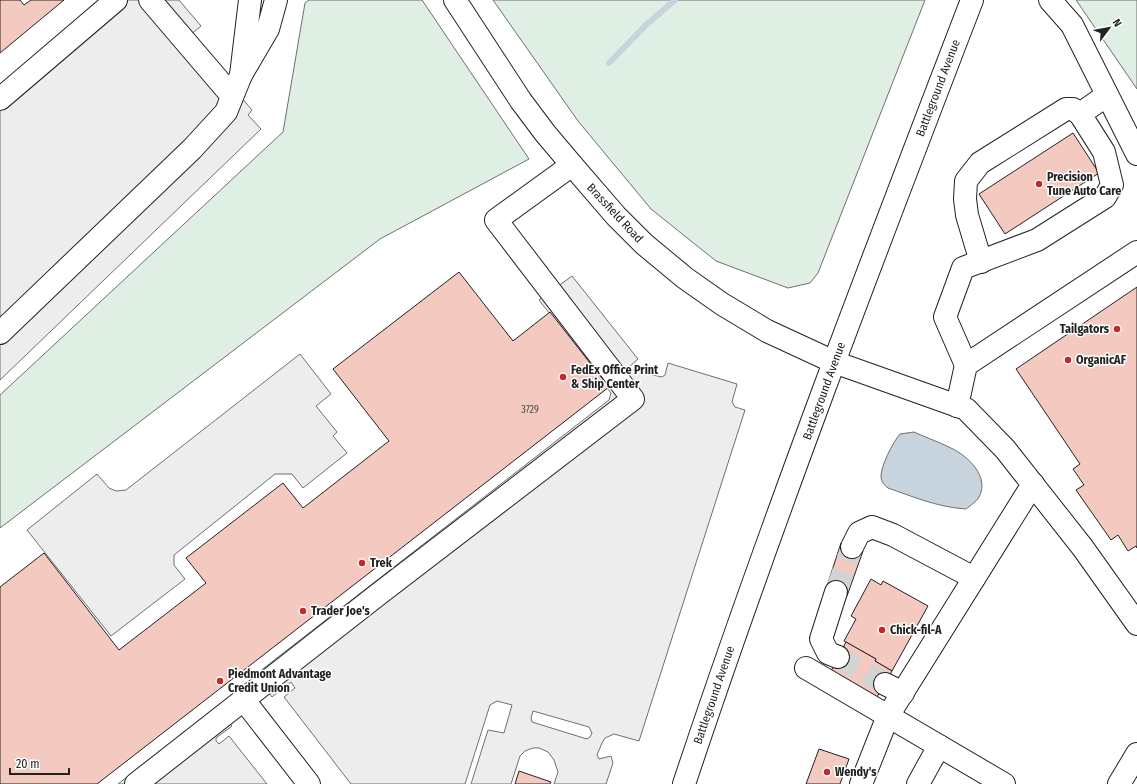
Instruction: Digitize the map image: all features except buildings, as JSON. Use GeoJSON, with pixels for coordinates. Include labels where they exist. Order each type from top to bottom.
{"type":"FeatureCollection","features":[{"type":"Feature","properties":{"kind":"main road"},"geometry":{"type":"LineString","coordinates":[[0,99],[116,0]]}},
{"type":"Feature","properties":{"kind":"main road"},"geometry":{"type":"LineString","coordinates":[[150,0],[232,96]]}},
{"type":"Feature","properties":{"kind":"main road"},"geometry":{"type":"LineString","coordinates":[[241,75],[250,0]]}},
{"type":"Feature","properties":{"kind":"main road"},"geometry":{"type":"LineString","coordinates":[[0,333],[192,149],[226,112],[241,75],[268,29],[276,0]]}},
{"type":"Feature","properties":{"kind":"main road","name":"Brassfield Road"},"geometry":{"type":"LineString","coordinates":[[456,0],[521,101],[545,133],[616,216],[644,244],[685,278],[722,304],[766,331],[834,362],[966,409],[1005,449],[1033,484],[1083,548],[1137,624]]}},
{"type":"Feature","properties":{"kind":"main road","name":"Battleground Avenue"},"geometry":{"type":"LineString","coordinates":[[684,784],[712,699],[834,362],[972,0]]}},
{"type":"Feature","properties":{"kind":"main road"},"geometry":{"type":"LineString","coordinates":[[1050,0],[1072,25],[1137,154]]}},
{"type":"Feature","properties":{"kind":"main road"},"geometry":{"type":"LineString","coordinates":[[1080,114],[1107,95]]}},
{"type":"Feature","properties":{"kind":"main road"},"geometry":{"type":"LineString","coordinates":[[957,406],[966,365],[945,317],[963,268],[981,262],[1037,240],[1105,197],[1112,185],[1104,152],[1080,114],[1073,110],[1066,109],[980,163],[966,181],[965,199],[967,215],[981,262]]}},
{"type":"Feature","properties":{"kind":"main road"},"geometry":{"type":"LineString","coordinates":[[136,784],[243,699],[633,399],[496,220],[572,165]]}},
{"type":"Feature","properties":{"kind":"main road"},"geometry":{"type":"LineString","coordinates":[[966,365],[1137,252]]}},
{"type":"Feature","properties":{"kind":"main road"},"geometry":{"type":"LineString","coordinates":[[861,784],[888,716],[894,688],[974,578],[1033,484]]}},
{"type":"Feature","properties":{"kind":"main road"},"geometry":{"type":"LineString","coordinates":[[852,547],[859,533],[872,527],[893,535],[974,578]]}},
{"type":"Feature","properties":{"kind":"main road"},"geometry":{"type":"LineString","coordinates":[[836,592],[821,639],[828,653],[838,657]]}},
{"type":"Feature","properties":{"kind":"main road"},"geometry":{"type":"LineString","coordinates":[[806,668],[1004,784]]}},
{"type":"Feature","properties":{"kind":"main road"},"geometry":{"type":"LineString","coordinates":[[243,699],[309,784]]}},
{"type":"Feature","properties":{"kind":"main road"},"geometry":{"type":"LineString","coordinates":[[918,784],[939,746]]}},
{"type":"Feature","properties":{"kind":"main road"},"geometry":{"type":"LineString","coordinates":[[1119,784],[1137,754]]}},
{"type":"Feature","properties":{"kind":"green space"},"geometry":{"type":"Polygon","coordinates":[[[309,0],[422,0],[529,159],[380,239],[0,528],[0,395],[283,132],[305,3],[309,0]]]}},
{"type":"Feature","properties":{"kind":"green space"},"geometry":{"type":"Polygon","coordinates":[[[493,0],[925,0],[818,273],[810,283],[788,288],[716,261],[651,209],[578,121],[493,0]]]}},
{"type":"Feature","properties":{"kind":"green space"},"geometry":{"type":"Polygon","coordinates":[[[1076,0],[1137,0],[1137,89],[1076,0]]]}},
{"type":"Feature","properties":{"kind":"shaded area"},"geometry":{"type":"Polygon","coordinates":[[[102,0],[179,0],[201,26],[189,36],[252,110],[248,115],[261,129],[0,380],[0,85],[102,0]]]}},
{"type":"Feature","properties":{"kind":"shaded area"},"geometry":{"type":"Polygon","coordinates":[[[572,276],[638,359],[627,369],[662,377],[665,375],[668,363],[737,384],[732,402],[735,407],[745,410],[639,741],[614,734],[605,738],[597,755],[599,759],[611,756],[613,763],[606,784],[554,784],[558,772],[554,760],[548,752],[539,748],[533,748],[525,751],[520,756],[511,784],[471,784],[488,730],[504,733],[512,705],[497,701],[490,705],[465,784],[351,784],[284,697],[295,688],[291,682],[272,697],[255,675],[609,400],[611,393],[539,300],[572,276]],[[533,711],[531,718],[532,722],[587,739],[592,733],[589,727],[533,711]]]}},
{"type":"Feature","properties":{"kind":"shaded area"},"geometry":{"type":"Polygon","coordinates":[[[300,354],[331,394],[316,406],[337,432],[333,436],[347,453],[303,488],[292,474],[275,474],[174,555],[174,565],[185,579],[111,636],[27,530],[97,474],[109,488],[116,491],[126,490],[300,354]]]}},
{"type":"Feature","properties":{"kind":"shaded area"},"geometry":{"type":"Polygon","coordinates":[[[914,432],[958,452],[976,468],[982,482],[982,489],[978,499],[966,509],[926,501],[888,488],[883,483],[881,473],[894,443],[900,434],[914,432]]]}},
{"type":"Feature","properties":{"kind":"shaded area"},"geometry":{"type":"Polygon","coordinates":[[[217,707],[232,726],[216,738],[216,741],[219,744],[229,736],[267,784],[118,784],[217,707]]]}},
{"type":"Feature","properties":{"kind":"waterway"},"geometry":{"type":"LineString","coordinates":[[609,63],[646,25],[675,0]]}},
{"type":"Feature","properties":{"kind":"tunnel"},"geometry":{"type":"LineString","coordinates":[[836,592],[852,547]]}},
{"type":"Feature","properties":{"kind":"tunnel"},"geometry":{"type":"LineString","coordinates":[[838,657],[885,684]]}},
{"type":"Feature","properties":{"kind":"place","name":"Precision Tune Auto Care"},"geometry":{"type":"Point","coordinates":[1039,184]}},
{"type":"Feature","properties":{"kind":"place","name":"Tailgators"},"geometry":{"type":"Point","coordinates":[1117,329]}},
{"type":"Feature","properties":{"kind":"place","name":"OrganicAF"},"geometry":{"type":"Point","coordinates":[1068,360]}},
{"type":"Feature","properties":{"kind":"place","name":"FedEx Office Print & Ship Center"},"geometry":{"type":"Point","coordinates":[563,377]}},
{"type":"Feature","properties":{"kind":"place","name":"Trek"},"geometry":{"type":"Point","coordinates":[362,563]}},
{"type":"Feature","properties":{"kind":"place","name":"Trader Joe's"},"geometry":{"type":"Point","coordinates":[303,611]}},
{"type":"Feature","properties":{"kind":"place","name":"Chick-fil-A"},"geometry":{"type":"Point","coordinates":[882,630]}},
{"type":"Feature","properties":{"kind":"place","name":"Piedmont Advantage Credit Union"},"geometry":{"type":"Point","coordinates":[220,681]}},
{"type":"Feature","properties":{"kind":"place","name":"Wendy's"},"geometry":{"type":"Point","coordinates":[827,772]}}]}
